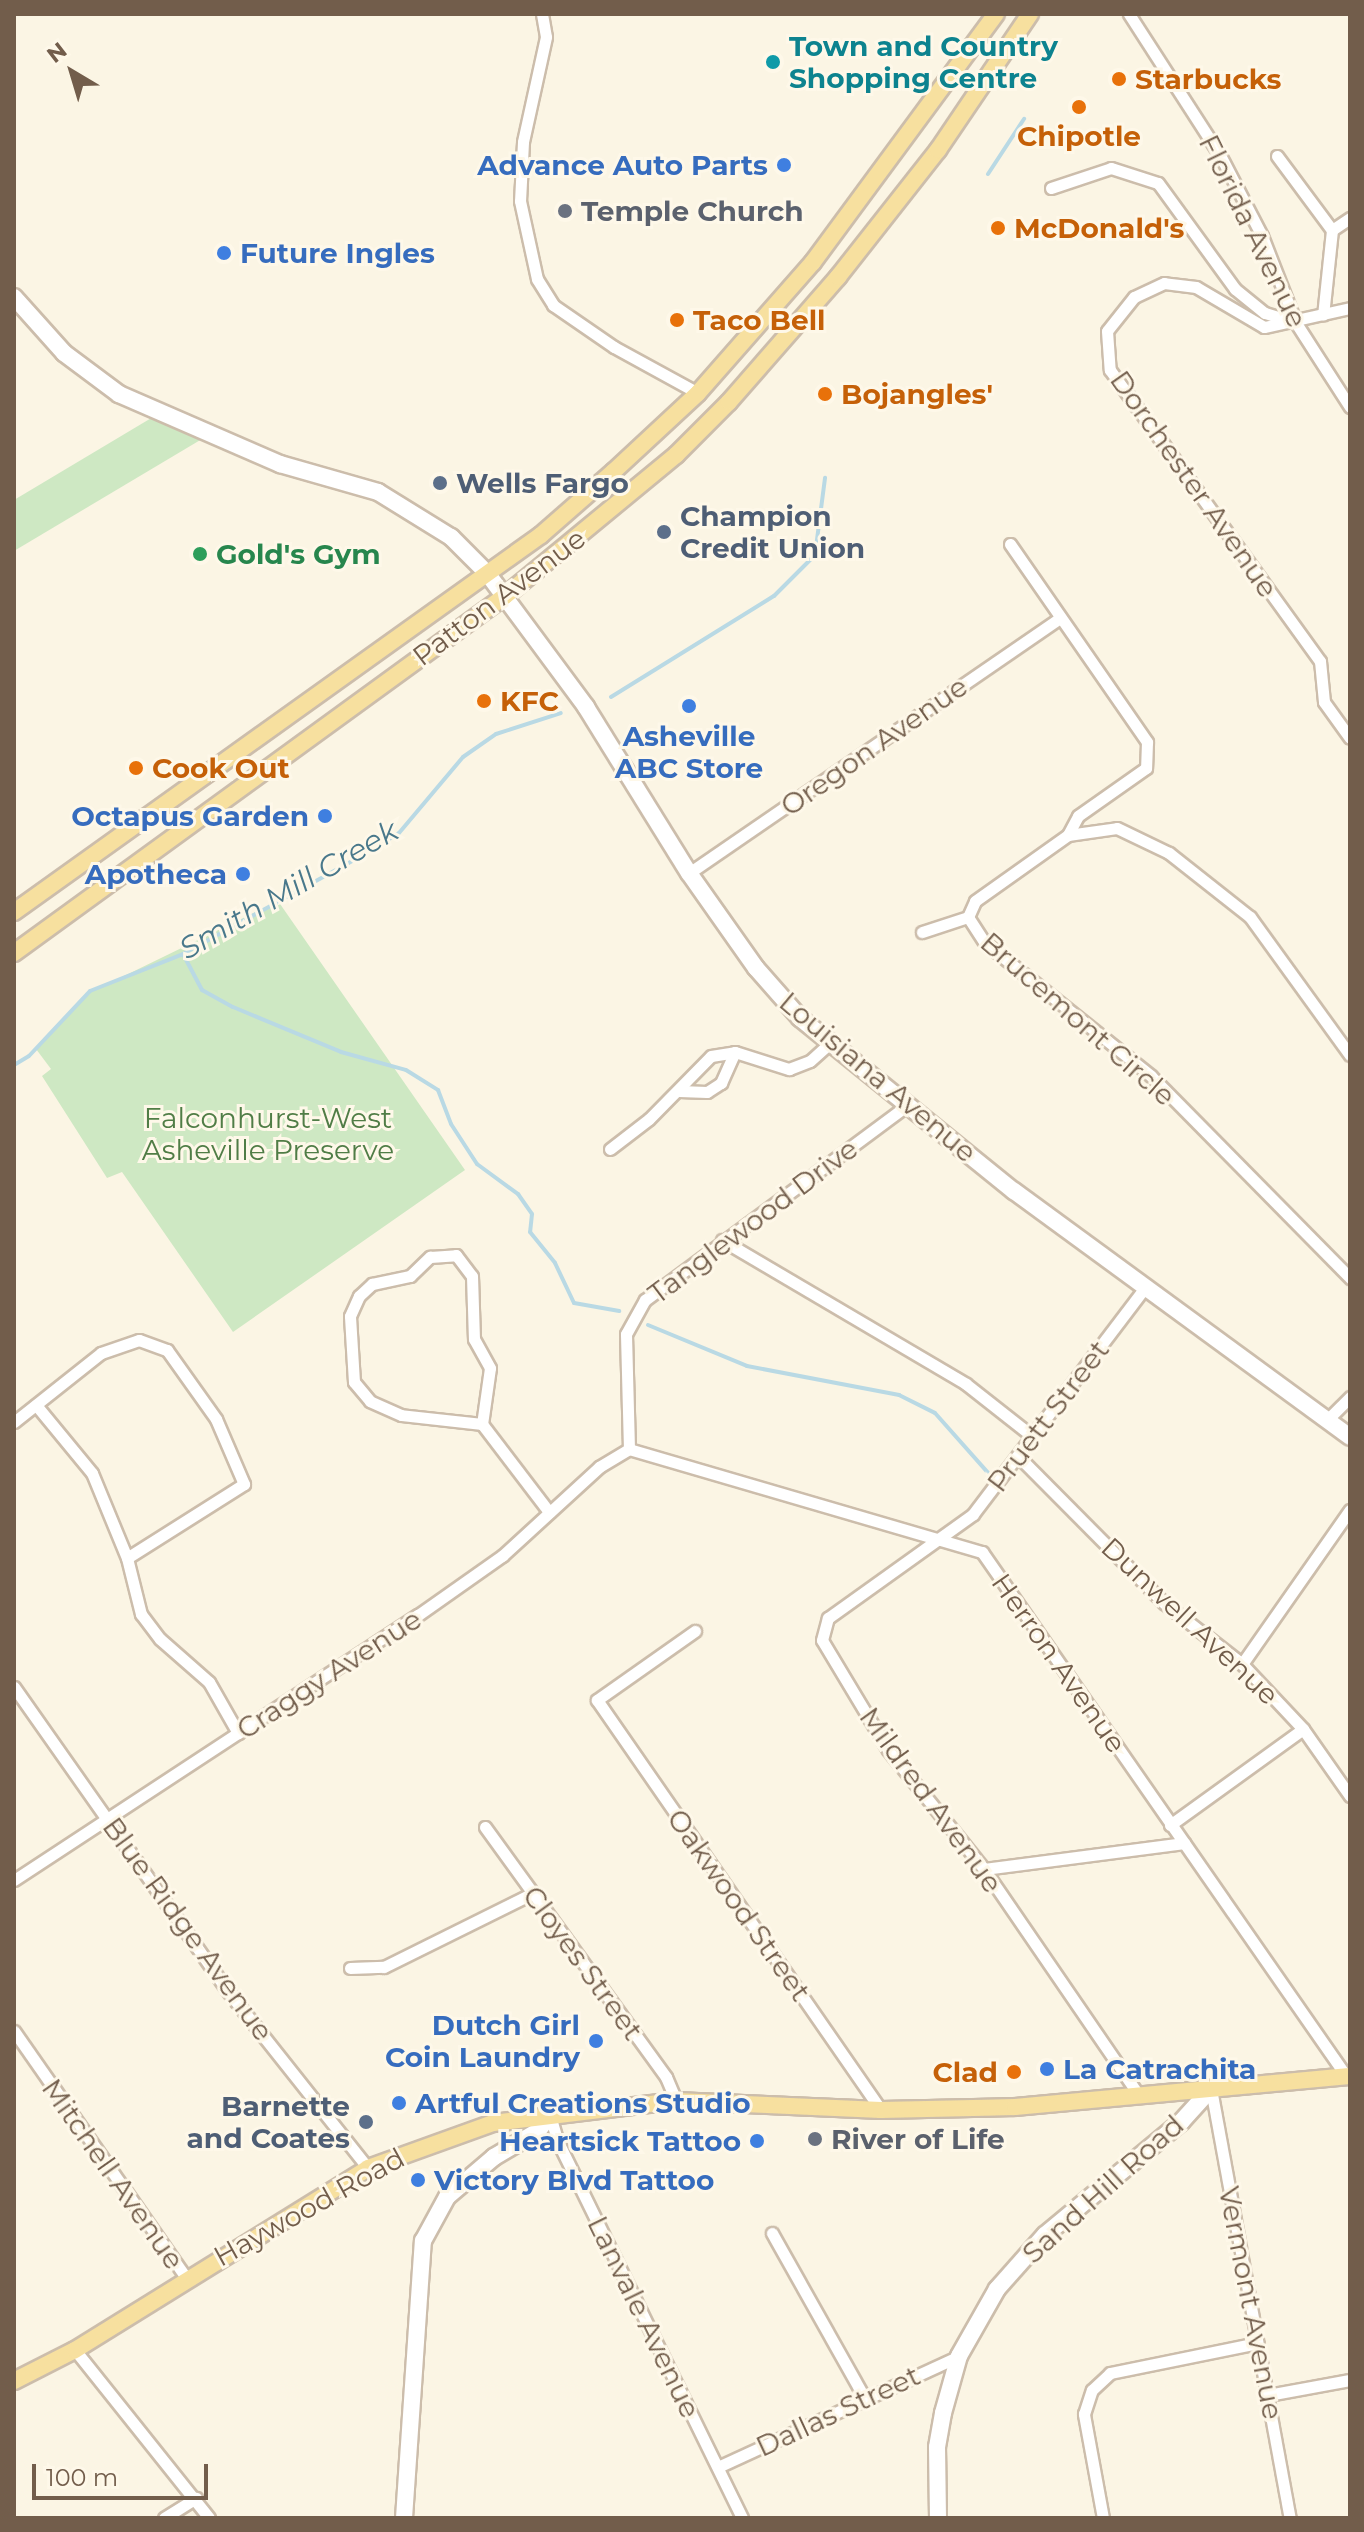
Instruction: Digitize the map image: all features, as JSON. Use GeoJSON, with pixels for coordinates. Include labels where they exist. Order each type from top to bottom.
{"type":"FeatureCollection","features":[{"type":"Feature","properties":{"kind":"main road","name":"Patton Avenue"},"geometry":{"type":"LineString","coordinates":[[14,912],[541,535],[698,393],[813,262],[996,14]]}},
{"type":"Feature","properties":{"kind":"main road","name":"Patton Avenue"},"geometry":{"type":"LineString","coordinates":[[14,953],[505,596],[608,515],[729,402],[938,150],[1030,14]]}},
{"type":"Feature","properties":{"kind":"main road","name":"Haywood Road"},"geometry":{"type":"LineString","coordinates":[[14,2381],[75,2350],[186,2278],[368,2168],[456,2133],[550,2115],[676,2101],[881,2110],[1015,2107],[1348,2076]]}},
{"type":"Feature","properties":{"kind":"street"},"geometry":{"type":"LineString","coordinates":[[542,14],[546,37],[523,142],[520,201],[537,279],[553,305],[600,338],[698,393]]}},
{"type":"Feature","properties":{"kind":"street","name":"Florida Avenue"},"geometry":{"type":"LineString","coordinates":[[1129,14],[1220,155],[1262,236],[1296,323],[1350,407]]}},
{"type":"Feature","properties":{"kind":"street"},"geometry":{"type":"LineString","coordinates":[[1277,156],[1296,188],[1332,230],[1323,315]]}},
{"type":"Feature","properties":{"kind":"street"},"geometry":{"type":"LineString","coordinates":[[1051,188],[1111,168],[1158,183],[1235,289],[1265,313],[1296,323]]}},
{"type":"Feature","properties":{"kind":"street"},"geometry":{"type":"LineString","coordinates":[[1332,230],[1350,218]]}},
{"type":"Feature","properties":{"kind":"street","name":"Dorchester Avenue"},"geometry":{"type":"LineString","coordinates":[[1350,308],[1296,323],[1264,327],[1196,287],[1164,283],[1134,297],[1107,331],[1110,370],[1320,661],[1324,702],[1350,738]]}},
{"type":"Feature","properties":{"kind":"street","name":"Louisiana Avenue"},"geometry":{"type":"LineString","coordinates":[[14,297],[64,353],[107,387],[280,464],[402,503],[451,537],[487,573],[586,707],[689,873],[756,968],[800,1018],[906,1106],[1144,1289],[1350,1437]]}},
{"type":"Feature","properties":{"kind":"street"},"geometry":{"type":"LineString","coordinates":[[1010,544],[1059,619],[1142,734],[1150,755],[1146,768],[1078,816],[1068,835]]}},
{"type":"Feature","properties":{"kind":"street","name":"Oregon Avenue"},"geometry":{"type":"LineString","coordinates":[[689,873],[1059,619]]}},
{"type":"Feature","properties":{"kind":"street","name":"Brucemont Circle"},"geometry":{"type":"LineString","coordinates":[[1350,1055],[1250,917],[1147,839],[1117,828],[1068,835],[975,901],[968,917],[984,942],[1151,1076],[1350,1278]]}},
{"type":"Feature","properties":{"kind":"street"},"geometry":{"type":"LineString","coordinates":[[922,932],[968,917]]}},
{"type":"Feature","properties":{"kind":"street"},"geometry":{"type":"LineString","coordinates":[[610,1149],[679,1091],[711,1056],[735,1052],[789,1069],[810,1061],[830,1043]]}},
{"type":"Feature","properties":{"kind":"street"},"geometry":{"type":"LineString","coordinates":[[679,1091],[707,1092],[721,1083],[735,1052]]}},
{"type":"Feature","properties":{"kind":"street","name":"Tanglewood Drive"},"geometry":{"type":"LineString","coordinates":[[629,1449],[626,1334],[645,1300],[906,1106]]}},
{"type":"Feature","properties":{"kind":"street"},"geometry":{"type":"LineString","coordinates":[[722,1240],[966,1384],[1032,1436]]}},
{"type":"Feature","properties":{"kind":"street"},"geometry":{"type":"LineString","coordinates":[[482,1424],[401,1415],[370,1401],[354,1382],[350,1316],[359,1296],[372,1284],[410,1276],[430,1257],[456,1255],[472,1276],[474,1339],[490,1368],[482,1424],[549,1512]]}},
{"type":"Feature","properties":{"kind":"street","name":"Pruett Street"},"geometry":{"type":"LineString","coordinates":[[947,1538],[973,1514],[1144,1289]]}},
{"type":"Feature","properties":{"kind":"street"},"geometry":{"type":"LineString","coordinates":[[14,1422],[101,1353],[139,1340],[167,1350],[216,1419],[244,1484],[127,1558]]}},
{"type":"Feature","properties":{"kind":"street"},"geometry":{"type":"LineString","coordinates":[[1327,1420],[1350,1397]]}},
{"type":"Feature","properties":{"kind":"street"},"geometry":{"type":"LineString","coordinates":[[36,1405],[92,1473],[127,1558],[141,1614],[160,1639],[209,1682],[238,1733]]}},
{"type":"Feature","properties":{"kind":"street","name":"Craggy Avenue"},"geometry":{"type":"LineString","coordinates":[[14,1880],[430,1607],[502,1556],[599,1467],[629,1449]]}},
{"type":"Feature","properties":{"kind":"street","name":"Herron Avenue"},"geometry":{"type":"LineString","coordinates":[[629,1449],[947,1538],[982,1552],[1348,2076]]}},
{"type":"Feature","properties":{"kind":"street","name":"Dunwell Avenue"},"geometry":{"type":"LineString","coordinates":[[1018,1456],[1164,1603],[1242,1664],[1303,1729],[1350,1796]]}},
{"type":"Feature","properties":{"kind":"street"},"geometry":{"type":"LineString","coordinates":[[1242,1664],[1350,1510]]}},
{"type":"Feature","properties":{"kind":"street","name":"Mildred Avenue"},"geometry":{"type":"LineString","coordinates":[[947,1538],[828,1618],[822,1640],[888,1750],[984,1869],[1138,2094]]}},
{"type":"Feature","properties":{"kind":"street","name":"Oakwood Street"},"geometry":{"type":"LineString","coordinates":[[695,1631],[597,1700],[881,2110]]}},
{"type":"Feature","properties":{"kind":"street","name":"Blue Ridge Avenue"},"geometry":{"type":"LineString","coordinates":[[14,1687],[226,1989],[368,2168]]}},
{"type":"Feature","properties":{"kind":"street"},"geometry":{"type":"LineString","coordinates":[[1170,1825],[1303,1729]]}},
{"type":"Feature","properties":{"kind":"street","name":"Cloyes Street"},"geometry":{"type":"LineString","coordinates":[[485,1827],[666,2077],[676,2101]]}},
{"type":"Feature","properties":{"kind":"street"},"geometry":{"type":"LineString","coordinates":[[984,1869],[1184,1843]]}},
{"type":"Feature","properties":{"kind":"street"},"geometry":{"type":"LineString","coordinates":[[350,1968],[384,1967],[533,1893]]}},
{"type":"Feature","properties":{"kind":"street","name":"Mitchell Avenue"},"geometry":{"type":"LineString","coordinates":[[14,2031],[186,2278]]}},
{"type":"Feature","properties":{"kind":"street","name":"Vermont Avenue"},"geometry":{"type":"LineString","coordinates":[[1211,2089],[1290,2518]]}},
{"type":"Feature","properties":{"kind":"street","name":"Sand Hill Road"},"geometry":{"type":"LineString","coordinates":[[938,2518],[937,2447],[959,2356],[997,2289],[1036,2245],[1181,2122],[1211,2089]]}},
{"type":"Feature","properties":{"kind":"street"},"geometry":{"type":"LineString","coordinates":[[404,2518],[423,2241],[447,2197],[494,2157],[538,2131],[550,2115]]}},
{"type":"Feature","properties":{"kind":"street","name":"Lanvale Avenue"},"geometry":{"type":"LineString","coordinates":[[550,2115],[557,2140],[742,2518]]}},
{"type":"Feature","properties":{"kind":"street"},"geometry":{"type":"LineString","coordinates":[[772,2233],[864,2397]]}},
{"type":"Feature","properties":{"kind":"street"},"geometry":{"type":"LineString","coordinates":[[1103,2518],[1084,2414],[1092,2390],[1110,2373],[1257,2343]]}},
{"type":"Feature","properties":{"kind":"street"},"geometry":{"type":"LineString","coordinates":[[75,2350],[209,2518]]}},
{"type":"Feature","properties":{"kind":"street","name":"Dallas Street"},"geometry":{"type":"LineString","coordinates":[[718,2467],[864,2397],[959,2356]]}},
{"type":"Feature","properties":{"kind":"street"},"geometry":{"type":"LineString","coordinates":[[1268,2395],[1350,2380]]}},
{"type":"Feature","properties":{"kind":"street"},"geometry":{"type":"LineString","coordinates":[[164,2518],[196,2498]]}},
{"type":"Feature","properties":{"kind":"green space"},"geometry":{"type":"Polygon","coordinates":[[[153,417],[202,439],[14,551],[14,500],[153,417]]]}},
{"type":"Feature","properties":{"kind":"green space","name":"Falconhurst-West Asheville Preserve"},"geometry":{"type":"Polygon","coordinates":[[[278,901],[465,1170],[233,1332],[122,1172],[107,1178],[42,1076],[51,1069],[36,1049],[85,995],[278,901]]]}},
{"type":"Feature","properties":{"kind":"waterway","name":"Smith Mill Creek"},"geometry":{"type":"LineString","coordinates":[[988,174],[1024,119]]}},
{"type":"Feature","properties":{"kind":"waterway","name":"Smith Mill Creek"},"geometry":{"type":"LineString","coordinates":[[611,697],[774,596],[815,555],[825,478]]}},
{"type":"Feature","properties":{"kind":"waterway","name":"Smith Mill Creek"},"geometry":{"type":"LineString","coordinates":[[14,1065],[29,1056],[90,991],[183,954],[361,856],[399,833],[463,757],[496,734],[561,713]]}},
{"type":"Feature","properties":{"kind":"waterway"},"geometry":{"type":"LineString","coordinates":[[183,954],[202,990],[233,1007],[341,1052],[406,1070],[438,1090],[451,1124],[477,1164],[518,1194],[532,1214],[530,1232],[555,1263],[574,1303],[619,1311]]}},
{"type":"Feature","properties":{"kind":"waterway"},"geometry":{"type":"LineString","coordinates":[[648,1325],[747,1366],[899,1395],[935,1413],[991,1476]]}},
{"type":"Feature","properties":{"kind":"place","name":"Town and Country Shopping Centre"},"geometry":{"type":"Point","coordinates":[773,62]}},
{"type":"Feature","properties":{"kind":"place","name":"Starbucks"},"geometry":{"type":"Point","coordinates":[1119,79]}},
{"type":"Feature","properties":{"kind":"place","name":"Chipotle"},"geometry":{"type":"Point","coordinates":[1079,107]}},
{"type":"Feature","properties":{"kind":"place","name":"Advance Auto Parts"},"geometry":{"type":"Point","coordinates":[784,165]}},
{"type":"Feature","properties":{"kind":"place","name":"Temple Church"},"geometry":{"type":"Point","coordinates":[565,211]}},
{"type":"Feature","properties":{"kind":"place","name":"McDonald's"},"geometry":{"type":"Point","coordinates":[998,228]}},
{"type":"Feature","properties":{"kind":"place","name":"Future Ingles"},"geometry":{"type":"Point","coordinates":[224,253]}},
{"type":"Feature","properties":{"kind":"place","name":"Taco Bell"},"geometry":{"type":"Point","coordinates":[677,320]}},
{"type":"Feature","properties":{"kind":"place","name":"Bojangles'"},"geometry":{"type":"Point","coordinates":[825,394]}},
{"type":"Feature","properties":{"kind":"place","name":"Wells Fargo"},"geometry":{"type":"Point","coordinates":[440,483]}},
{"type":"Feature","properties":{"kind":"place","name":"Champion Credit Union"},"geometry":{"type":"Point","coordinates":[664,532]}},
{"type":"Feature","properties":{"kind":"place","name":"Gold's Gym"},"geometry":{"type":"Point","coordinates":[200,554]}},
{"type":"Feature","properties":{"kind":"place","name":"KFC"},"geometry":{"type":"Point","coordinates":[484,701]}},
{"type":"Feature","properties":{"kind":"place","name":"Asheville ABC Store"},"geometry":{"type":"Point","coordinates":[689,706]}},
{"type":"Feature","properties":{"kind":"place","name":"Cook Out"},"geometry":{"type":"Point","coordinates":[136,768]}},
{"type":"Feature","properties":{"kind":"place","name":"Octapus Garden"},"geometry":{"type":"Point","coordinates":[325,816]}},
{"type":"Feature","properties":{"kind":"place","name":"Apotheca"},"geometry":{"type":"Point","coordinates":[243,874]}},
{"type":"Feature","properties":{"kind":"place","name":"Dutch Girl Coin Laundry"},"geometry":{"type":"Point","coordinates":[596,2041]}},
{"type":"Feature","properties":{"kind":"place","name":"La Catrachita"},"geometry":{"type":"Point","coordinates":[1047,2069]}},
{"type":"Feature","properties":{"kind":"place","name":"Clad"},"geometry":{"type":"Point","coordinates":[1014,2072]}},
{"type":"Feature","properties":{"kind":"place","name":"Artful Creations Studio"},"geometry":{"type":"Point","coordinates":[399,2103]}},
{"type":"Feature","properties":{"kind":"place","name":"Barnette and Coates"},"geometry":{"type":"Point","coordinates":[366,2122]}},
{"type":"Feature","properties":{"kind":"place","name":"River of Life"},"geometry":{"type":"Point","coordinates":[815,2139]}},
{"type":"Feature","properties":{"kind":"place","name":"Heartsick Tattoo"},"geometry":{"type":"Point","coordinates":[757,2141]}},
{"type":"Feature","properties":{"kind":"place","name":"Victory Blvd Tattoo"},"geometry":{"type":"Point","coordinates":[418,2180]}}]}
